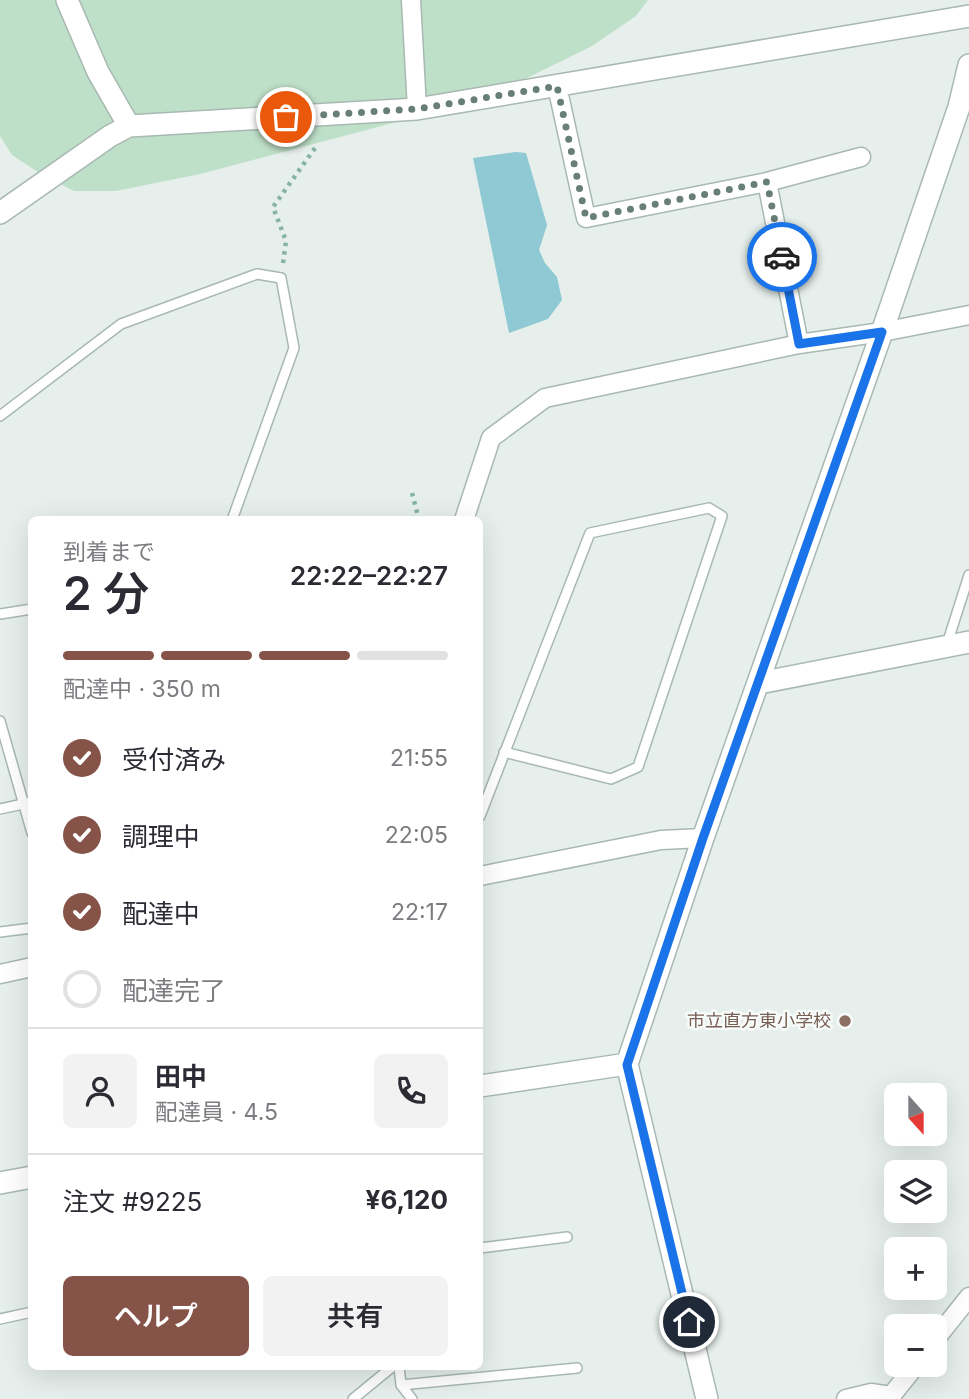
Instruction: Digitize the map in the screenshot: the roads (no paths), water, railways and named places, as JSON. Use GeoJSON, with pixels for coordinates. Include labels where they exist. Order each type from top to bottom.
{"type":"FeatureCollection","features":[{"type":"Feature","properties":{"kind":"street"},"geometry":{"type":"LineString","coordinates":[[67,0],[98,72],[129,125]]}},
{"type":"Feature","properties":{"kind":"street"},"geometry":{"type":"LineString","coordinates":[[411,0],[417,109]]}},
{"type":"Feature","properties":{"kind":"street"},"geometry":{"type":"LineString","coordinates":[[0,213],[129,125],[417,109],[969,16]]}},
{"type":"Feature","properties":{"kind":"street"},"geometry":{"type":"LineString","coordinates":[[707,1399],[627,1065],[703,838],[959,107],[969,65]]}},
{"type":"Feature","properties":{"kind":"street"},"geometry":{"type":"LineString","coordinates":[[557,86],[586,218],[767,182],[861,157]]}},
{"type":"Feature","properties":{"kind":"street"},"geometry":{"type":"LineString","coordinates":[[767,182],[799,344]]}},
{"type":"Feature","properties":{"kind":"street"},"geometry":{"type":"LineString","coordinates":[[465,516],[491,438],[545,398],[799,344],[882,332],[969,315]]}},
{"type":"Feature","properties":{"kind":"street"},"geometry":{"type":"LineString","coordinates":[[759,683],[969,642]]}},
{"type":"Feature","properties":{"kind":"street"},"geometry":{"type":"LineString","coordinates":[[483,875],[661,840],[703,838]]}},
{"type":"Feature","properties":{"kind":"street"},"geometry":{"type":"LineString","coordinates":[[0,974],[28,968]]}},
{"type":"Feature","properties":{"kind":"street"},"geometry":{"type":"LineString","coordinates":[[483,1086],[627,1065]]}},
{"type":"Feature","properties":{"kind":"street"},"geometry":{"type":"LineString","coordinates":[[0,1183],[28,1178]]}},
{"type":"Feature","properties":{"kind":"street"},"geometry":{"type":"LineString","coordinates":[[947,1325],[969,1297]]}},
{"type":"Feature","properties":{"kind":"street"},"geometry":{"type":"LineString","coordinates":[[846,1399],[871,1393],[891,1398],[907,1377]]}},
{"type":"Feature","properties":{"kind":"lane"},"geometry":{"type":"LineString","coordinates":[[0,415],[121,324],[257,274],[281,278],[294,348],[233,516]]}},
{"type":"Feature","properties":{"kind":"lane"},"geometry":{"type":"LineString","coordinates":[[483,808],[504,752],[590,533],[709,508],[722,516],[638,767],[611,779],[504,752]]}},
{"type":"Feature","properties":{"kind":"lane"},"geometry":{"type":"LineString","coordinates":[[946,646],[969,575]]}},
{"type":"Feature","properties":{"kind":"lane"},"geometry":{"type":"LineString","coordinates":[[0,614],[28,610]]}},
{"type":"Feature","properties":{"kind":"lane"},"geometry":{"type":"LineString","coordinates":[[0,722],[28,803],[0,809]]}},
{"type":"Feature","properties":{"kind":"lane"},"geometry":{"type":"LineString","coordinates":[[0,932],[28,928]]}},
{"type":"Feature","properties":{"kind":"lane"},"geometry":{"type":"LineString","coordinates":[[483,1248],[567,1237]]}},
{"type":"Feature","properties":{"kind":"lane"},"geometry":{"type":"LineString","coordinates":[[0,1319],[28,1313]]}},
{"type":"Feature","properties":{"kind":"lane"},"geometry":{"type":"LineString","coordinates":[[401,1385],[577,1368]]}},
{"type":"Feature","properties":{"kind":"lane"},"geometry":{"type":"LineString","coordinates":[[353,1399],[388,1370]]}},
{"type":"Feature","properties":{"kind":"lane"},"geometry":{"type":"LineString","coordinates":[[399,1370],[401,1385],[412,1399]]}},
{"type":"Feature","properties":{"kind":"water"},"geometry":{"type":"Polygon","coordinates":[[[526,153],[547,225],[539,250],[545,263],[557,277],[562,300],[548,319],[509,333],[473,158],[526,153]]]}},
{"type":"Feature","properties":{"kind":"place","name":"市立直方東小学校"},"geometry":{"type":"Point","coordinates":[845,1021]}}]}
